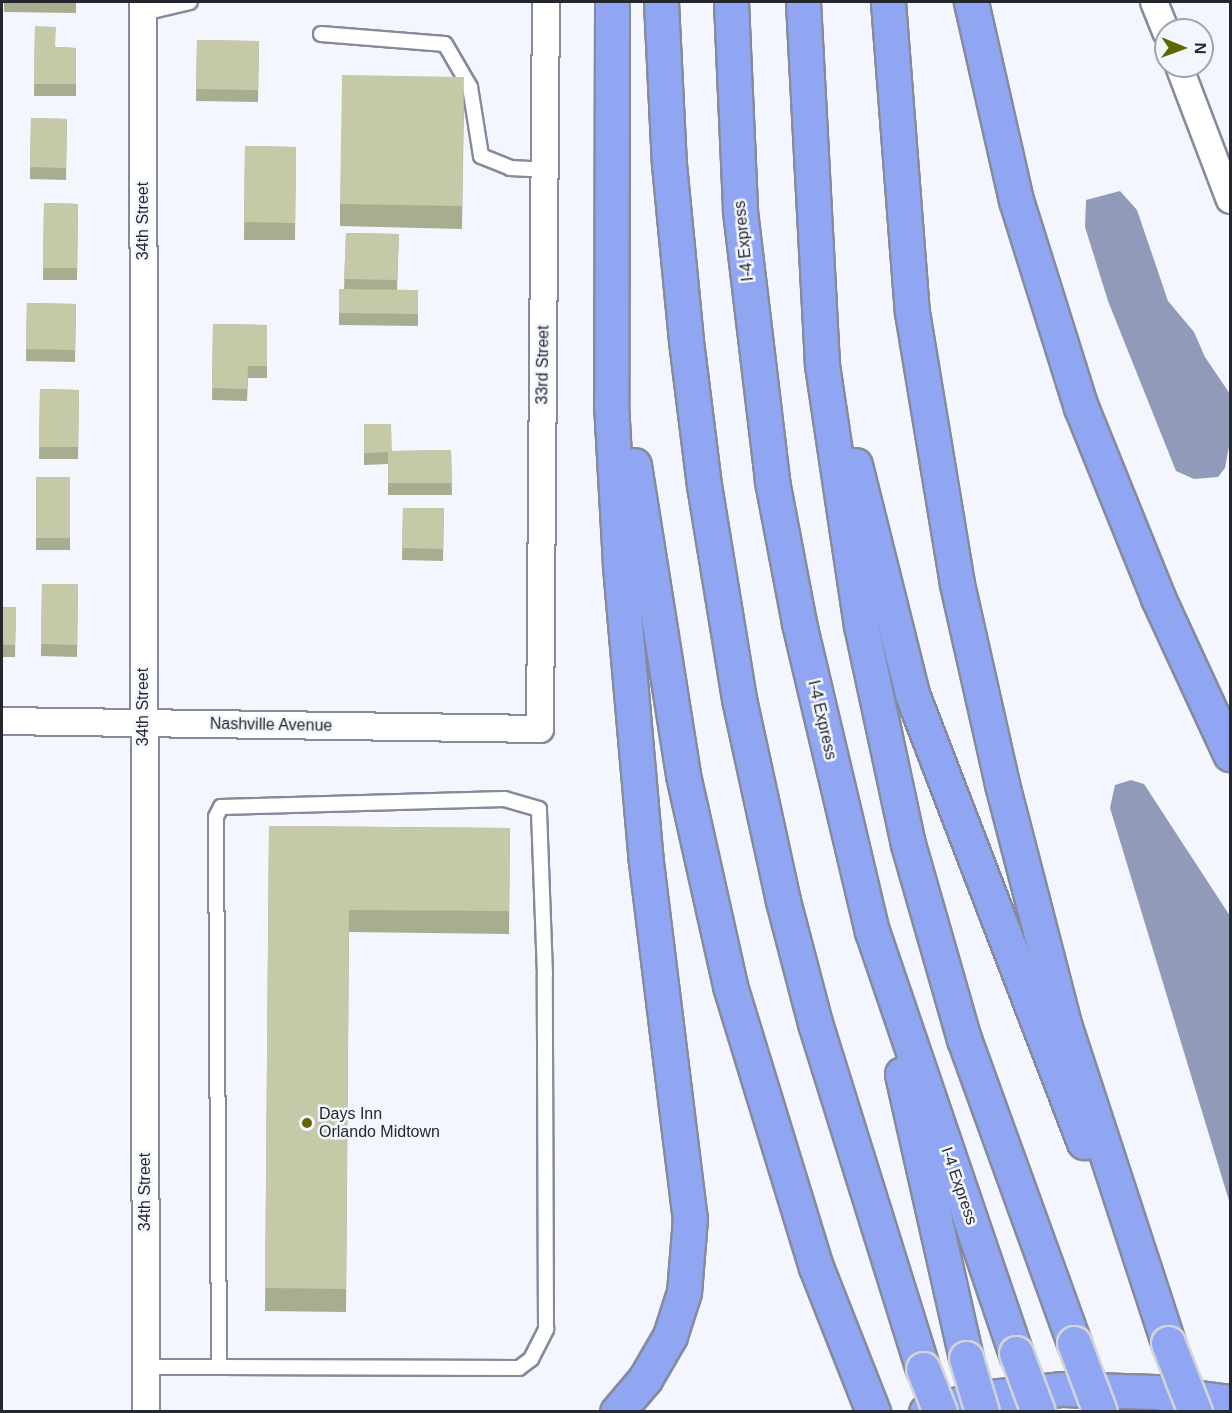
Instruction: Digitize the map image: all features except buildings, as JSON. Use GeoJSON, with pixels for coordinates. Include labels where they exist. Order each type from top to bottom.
{"type":"FeatureCollection","features":[{"type":"Feature","properties":{"kind":"highway"},"geometry":{"type":"LineString","coordinates":[[612,2],[611,403],[633,739],[690,1211],[685,1283],[673,1328],[654,1365],[617,1412]]}},
{"type":"Feature","properties":{"kind":"highway"},"geometry":{"type":"LineString","coordinates":[[661,2],[669,164],[685,329],[705,497],[739,699],[812,1012],[867,1199],[940,1412]]}},
{"type":"Feature","properties":{"kind":"highway"},"geometry":{"type":"LineString","coordinates":[[888,2],[912,312],[957,584],[1002,784],[1065,1027],[1168,1343]]}},
{"type":"Feature","properties":{"kind":"highway"},"geometry":{"type":"LineString","coordinates":[[971,2],[1014,190],[1082,407],[1162,608],[1230,754]]}},
{"type":"Feature","properties":{"kind":"highway"},"geometry":{"type":"LineString","coordinates":[[803,14],[822,365],[837,484],[889,762],[964,1039],[1100,1412]]}},
{"type":"Feature","properties":{"kind":"highway","name":"I-4 Express"},"geometry":{"type":"LineString","coordinates":[[731,15],[740,211],[772,482],[799,623],[872,932],[1038,1412]]}},
{"type":"Feature","properties":{"kind":"highway"},"geometry":{"type":"LineString","coordinates":[[810,164],[821,263],[859,483],[912,694],[1063,1093],[1196,1412]]}},
{"type":"Feature","properties":{"kind":"highway"},"geometry":{"type":"LineString","coordinates":[[610,221],[642,523],[662,658],[697,845],[763,1102],[816,1267],[867,1399]]}},
{"type":"Feature","properties":{"kind":"highway"},"geometry":{"type":"LineString","coordinates":[[872,932],[966,1358],[982,1412]]}},
{"type":"Feature","properties":{"kind":"highway"},"geometry":{"type":"LineString","coordinates":[[926,1412],[982,1398],[1062,1389],[1155,1392],[1230,1402]]}},
{"type":"Feature","properties":{"kind":"street","name":"33rd Street"},"geometry":{"type":"LineString","coordinates":[[540,729],[546,2]]}},
{"type":"Feature","properties":{"kind":"street"},"geometry":{"type":"LineString","coordinates":[[1154,2],[1160,18]]}},
{"type":"Feature","properties":{"kind":"street","name":"34th Street"},"geometry":{"type":"LineString","coordinates":[[143,7],[146,1412]]}},
{"type":"Feature","properties":{"kind":"street"},"geometry":{"type":"LineString","coordinates":[[1184,78],[1229,193]]}},
{"type":"Feature","properties":{"kind":"street","name":"Nashville Avenue"},"geometry":{"type":"LineString","coordinates":[[2,721],[540,729]]}},
{"type":"Feature","properties":{"kind":"lane"},"geometry":{"type":"LineString","coordinates":[[143,7],[190,2]]}},
{"type":"Feature","properties":{"kind":"lane"},"geometry":{"type":"LineString","coordinates":[[321,34],[445,44],[470,87],[481,156],[510,168],[545,170]]}},
{"type":"Feature","properties":{"kind":"lane"},"geometry":{"type":"LineString","coordinates":[[146,1366],[219,1367],[519,1368],[531,1359],[546,1329],[545,975],[539,809],[505,799],[221,807],[216,817],[219,1367]]}},
{"type":"Feature","properties":{"kind":"water"},"geometry":{"type":"Polygon","coordinates":[[[1120,191],[1137,210],[1168,301],[1194,332],[1205,357],[1230,394],[1230,441],[1225,468],[1218,477],[1194,479],[1176,471],[1108,301],[1085,227],[1086,200],[1120,191]]]}},
{"type":"Feature","properties":{"kind":"water"},"geometry":{"type":"Polygon","coordinates":[[[1131,780],[1144,784],[1230,916],[1230,1204],[1110,808],[1115,785],[1131,780]]]}},
{"type":"Feature","properties":{"kind":"place","name":"Days Inn Orlando Midtown"},"geometry":{"type":"Point","coordinates":[307,1123]}}]}
